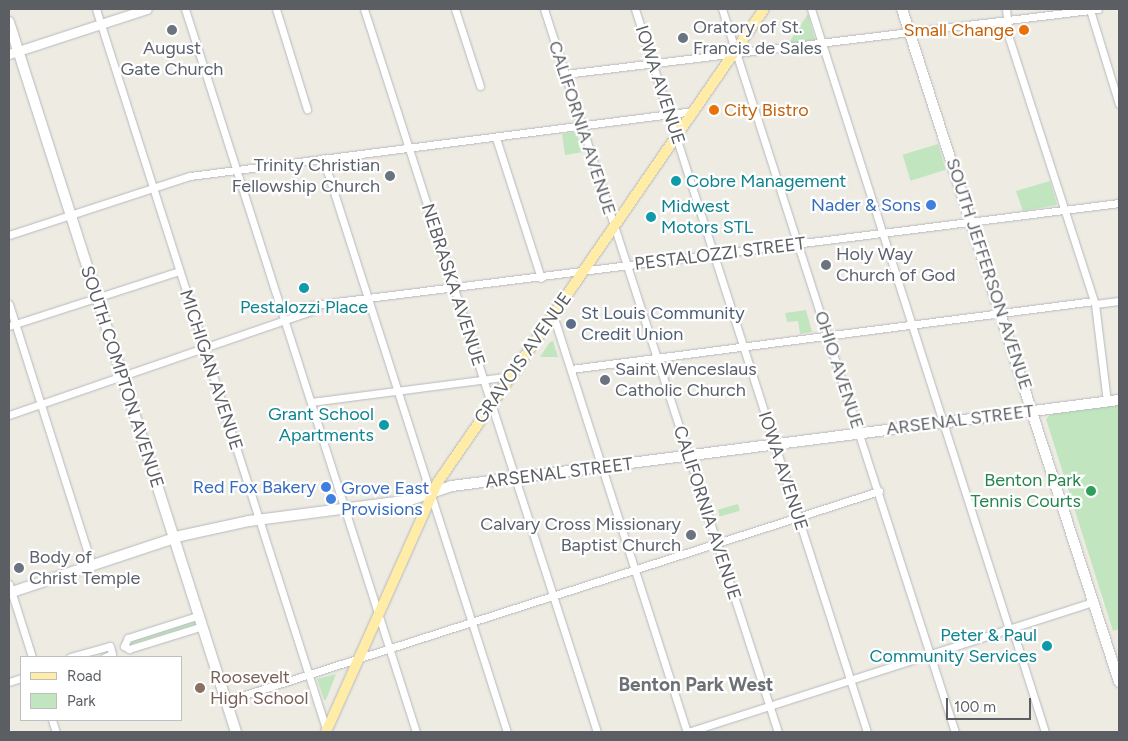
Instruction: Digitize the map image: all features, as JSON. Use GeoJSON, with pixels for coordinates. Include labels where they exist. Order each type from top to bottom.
{"type":"FeatureCollection","features":[{"type":"Feature","properties":{"kind":"main road","name":"GRAVOIS AVENUE"},"geometry":{"type":"LineString","coordinates":[[327,732],[355,659],[431,493],[764,9]]}},
{"type":"Feature","properties":{"kind":"main road","name":"SOUTH JEFFERSON AVENUE"},"geometry":{"type":"LineString","coordinates":[[902,9],[973,222],[1119,682]]}},
{"type":"Feature","properties":{"kind":"main road","name":"SOUTH COMPTON AVENUE"},"geometry":{"type":"LineString","coordinates":[[9,22],[13,52],[70,214],[236,732]]}},
{"type":"Feature","properties":{"kind":"main road","name":"ARSENAL STREET"},"geometry":{"type":"LineString","coordinates":[[10,590],[174,538],[259,519],[346,508],[515,478],[1119,400]]}},
{"type":"Feature","properties":{"kind":"street","name":"MICHIGAN AVENUE"},"geometry":{"type":"LineString","coordinates":[[96,9],[327,732]]}},
{"type":"Feature","properties":{"kind":"street"},"geometry":{"type":"LineString","coordinates":[[13,52],[147,9]]}},
{"type":"Feature","properties":{"kind":"street"},"geometry":{"type":"LineString","coordinates":[[185,9],[416,732]]}},
{"type":"Feature","properties":{"kind":"street"},"geometry":{"type":"LineString","coordinates":[[276,9],[307,109]]}},
{"type":"Feature","properties":{"kind":"street","name":"NEBRASKA AVENUE"},"geometry":{"type":"LineString","coordinates":[[364,9],[597,732]]}},
{"type":"Feature","properties":{"kind":"street"},"geometry":{"type":"LineString","coordinates":[[455,9],[480,86]]}},
{"type":"Feature","properties":{"kind":"street","name":"CALIFORNIA AVENUE"},"geometry":{"type":"LineString","coordinates":[[544,9],[778,732]]}},
{"type":"Feature","properties":{"kind":"street","name":"IOWA AVENUE"},"geometry":{"type":"LineString","coordinates":[[635,9],[867,732]]}},
{"type":"Feature","properties":{"kind":"street","name":"OHIO AVENUE"},"geometry":{"type":"LineString","coordinates":[[722,9],[879,491],[955,732]]}},
{"type":"Feature","properties":{"kind":"street"},"geometry":{"type":"LineString","coordinates":[[811,9],[943,423],[1045,732]]}},
{"type":"Feature","properties":{"kind":"street"},"geometry":{"type":"LineString","coordinates":[[1006,9],[1007,19],[1065,210],[1095,302],[1107,402]]}},
{"type":"Feature","properties":{"kind":"street"},"geometry":{"type":"LineString","coordinates":[[565,74],[653,65],[735,52],[822,44],[1007,19],[1098,9]]}},
{"type":"Feature","properties":{"kind":"street"},"geometry":{"type":"LineString","coordinates":[[1090,10],[1119,104]]}},
{"type":"Feature","properties":{"kind":"street"},"geometry":{"type":"LineString","coordinates":[[9,234],[152,186],[237,170],[694,111]]}},
{"type":"Feature","properties":{"kind":"street"},"geometry":{"type":"LineString","coordinates":[[496,138],[541,278]]}},
{"type":"Feature","properties":{"kind":"street"},"geometry":{"type":"LineString","coordinates":[[323,158],[507,732]]}},
{"type":"Feature","properties":{"kind":"street","name":"PESTALOZZI STREET"},"geometry":{"type":"LineString","coordinates":[[281,309],[322,307],[1119,203]]}},
{"type":"Feature","properties":{"kind":"street"},"geometry":{"type":"LineString","coordinates":[[12,325],[179,271]]}},
{"type":"Feature","properties":{"kind":"street"},"geometry":{"type":"LineString","coordinates":[[570,369],[912,324],[1095,302],[1119,301]]}},
{"type":"Feature","properties":{"kind":"street"},"geometry":{"type":"LineString","coordinates":[[9,304],[12,325],[41,405],[92,565]]}},
{"type":"Feature","properties":{"kind":"street","name":"PESTALOZZI STREET"},"geometry":{"type":"LineString","coordinates":[[9,415],[285,323],[322,307]]}},
{"type":"Feature","properties":{"kind":"street"},"geometry":{"type":"LineString","coordinates":[[553,315],[687,732],[1094,602]]}},
{"type":"Feature","properties":{"kind":"street"},"geometry":{"type":"LineString","coordinates":[[311,402],[510,376]]}},
{"type":"Feature","properties":{"kind":"street"},"geometry":{"type":"LineString","coordinates":[[226,701],[879,491]]}},
{"type":"Feature","properties":{"kind":"street"},"geometry":{"type":"LineString","coordinates":[[10,590],[32,656]]}},
{"type":"Feature","properties":{"kind":"street"},"geometry":{"type":"LineString","coordinates":[[200,615],[128,638],[124,646],[130,649],[203,626]]}},
{"type":"Feature","properties":{"kind":"street"},"geometry":{"type":"LineString","coordinates":[[74,656],[110,646],[112,654],[107,656]]}},
{"type":"Feature","properties":{"kind":"green space"},"geometry":{"type":"Polygon","coordinates":[[[808,14],[815,40],[790,44],[790,41],[808,14]]]}},
{"type":"Feature","properties":{"kind":"green space"},"geometry":{"type":"Polygon","coordinates":[[[576,132],[583,152],[565,155],[562,134],[576,132]]]}},
{"type":"Feature","properties":{"kind":"green space"},"geometry":{"type":"Polygon","coordinates":[[[938,144],[946,170],[911,181],[903,155],[938,144]]]}},
{"type":"Feature","properties":{"kind":"green space"},"geometry":{"type":"Polygon","coordinates":[[[1050,181],[1057,205],[1023,211],[1016,191],[1050,181]]]}},
{"type":"Feature","properties":{"kind":"green space"},"geometry":{"type":"Polygon","coordinates":[[[806,310],[812,332],[800,334],[798,321],[787,322],[785,313],[806,310]]]}},
{"type":"Feature","properties":{"kind":"green space"},"geometry":{"type":"Polygon","coordinates":[[[553,341],[558,357],[540,357],[550,342],[553,341]]]}},
{"type":"Feature","properties":{"kind":"green space"},"geometry":{"type":"Polygon","coordinates":[[[1119,405],[1119,629],[1113,631],[1046,419],[1051,414],[1119,405]]]}},
{"type":"Feature","properties":{"kind":"green space"},"geometry":{"type":"Polygon","coordinates":[[[738,504],[740,511],[720,517],[718,510],[738,504]]]}},
{"type":"Feature","properties":{"kind":"green space"},"geometry":{"type":"Polygon","coordinates":[[[195,619],[195,625],[129,645],[128,641],[195,619]]]}},
{"type":"Feature","properties":{"kind":"green space"},"geometry":{"type":"Polygon","coordinates":[[[336,674],[326,700],[324,700],[317,679],[336,674]]]}},
{"type":"Feature","properties":{"kind":"place","name":"August Gate Church"},"geometry":{"type":"Point","coordinates":[172,30]}},
{"type":"Feature","properties":{"kind":"place","name":"Small Change"},"geometry":{"type":"Point","coordinates":[1024,30]}},
{"type":"Feature","properties":{"kind":"place","name":"Oratory of St. Francis de Sales"},"geometry":{"type":"Point","coordinates":[683,38]}},
{"type":"Feature","properties":{"kind":"place","name":"City Bistro"},"geometry":{"type":"Point","coordinates":[714,110]}},
{"type":"Feature","properties":{"kind":"place","name":"Trinity Christian Fellowship Church"},"geometry":{"type":"Point","coordinates":[390,176]}},
{"type":"Feature","properties":{"kind":"place","name":"Cobre Management"},"geometry":{"type":"Point","coordinates":[676,181]}},
{"type":"Feature","properties":{"kind":"place","name":"Nader & Sons"},"geometry":{"type":"Point","coordinates":[931,205]}},
{"type":"Feature","properties":{"kind":"place","name":"Midwest Motors STL"},"geometry":{"type":"Point","coordinates":[651,217]}},
{"type":"Feature","properties":{"kind":"place","name":"Holy Way Church of God"},"geometry":{"type":"Point","coordinates":[826,265]}},
{"type":"Feature","properties":{"kind":"place","name":"Pestalozzi Place"},"geometry":{"type":"Point","coordinates":[304,288]}},
{"type":"Feature","properties":{"kind":"place","name":"St Louis Community Credit Union"},"geometry":{"type":"Point","coordinates":[571,324]}},
{"type":"Feature","properties":{"kind":"place","name":"Saint Wenceslaus Catholic Church"},"geometry":{"type":"Point","coordinates":[605,380]}},
{"type":"Feature","properties":{"kind":"place","name":"Grant School Apartments"},"geometry":{"type":"Point","coordinates":[384,425]}},
{"type":"Feature","properties":{"kind":"place","name":"Red Fox Bakery"},"geometry":{"type":"Point","coordinates":[326,487]}},
{"type":"Feature","properties":{"kind":"place","name":"Benton Park Tennis Courts"},"geometry":{"type":"Point","coordinates":[1091,491]}},
{"type":"Feature","properties":{"kind":"place","name":"Grove East Provisions"},"geometry":{"type":"Point","coordinates":[331,499]}},
{"type":"Feature","properties":{"kind":"place","name":"Calvary Cross Missionary Baptist Church"},"geometry":{"type":"Point","coordinates":[691,535]}},
{"type":"Feature","properties":{"kind":"place","name":"Body of Christ Temple"},"geometry":{"type":"Point","coordinates":[19,568]}},
{"type":"Feature","properties":{"kind":"place","name":"Peter & Paul Community Services"},"geometry":{"type":"Point","coordinates":[1047,646]}},
{"type":"Feature","properties":{"kind":"place","name":"Roosevelt High School"},"geometry":{"type":"Point","coordinates":[200,688]}},
{"type":"Feature","properties":{"kind":"district","name":"Benton Park West"},"geometry":{"type":"Point","coordinates":[696,685]}}]}
